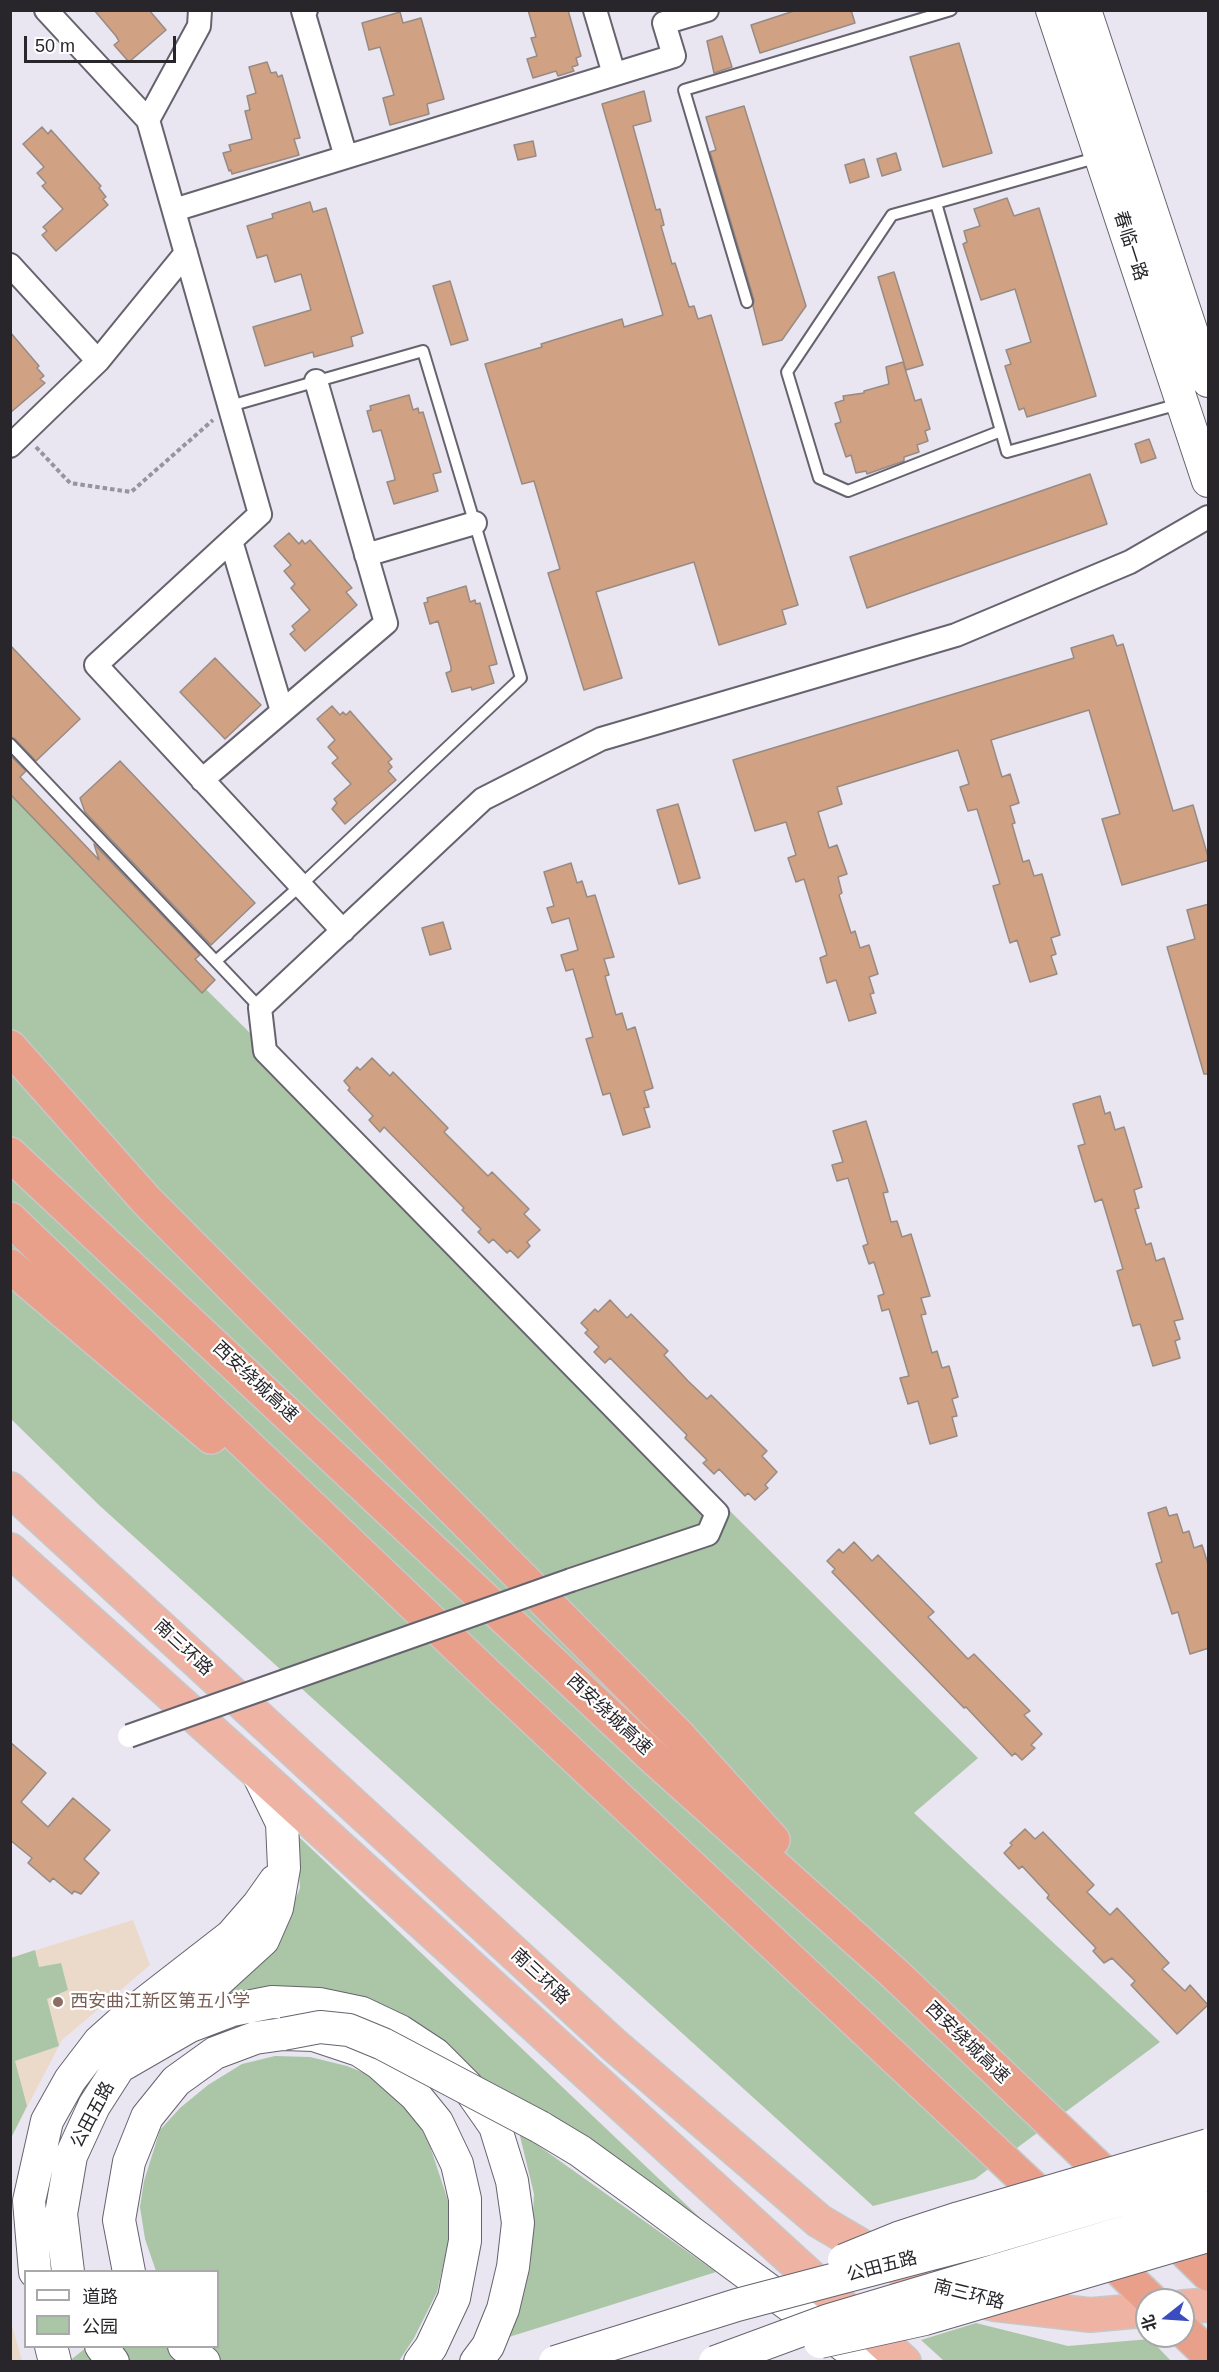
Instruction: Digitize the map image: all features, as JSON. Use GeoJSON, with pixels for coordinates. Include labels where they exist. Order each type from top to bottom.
{"type":"FeatureCollection","features":[{"type":"Feature","properties":{"kind":"highway"},"geometry":{"type":"LineString","coordinates":[[10,1047],[147,1200]]}},
{"type":"Feature","properties":{"kind":"highway"},"geometry":{"type":"LineString","coordinates":[[10,1069],[147,1200],[680,1737],[896,1974]]}},
{"type":"Feature","properties":{"kind":"highway","name":"西安绕城高速"},"geometry":{"type":"LineString","coordinates":[[10,1154],[655,1758],[896,1974],[1209,2274]]}},
{"type":"Feature","properties":{"kind":"highway"},"geometry":{"type":"LineString","coordinates":[[10,1220],[1138,2288]]}},
{"type":"Feature","properties":{"kind":"highway"},"geometry":{"type":"LineString","coordinates":[[10,1266],[115,1357],[420,1610]]}},
{"type":"Feature","properties":{"kind":"highway","name":"南三环路"},"geometry":{"type":"LineString","coordinates":[[10,1489],[614,2045],[819,2222],[933,2288],[994,2304],[1090,2315],[1135,2311]]}},
{"type":"Feature","properties":{"kind":"highway"},"geometry":{"type":"LineString","coordinates":[[10,1550],[904,2361]]}},
{"type":"Feature","properties":{"kind":"highway"},"geometry":{"type":"LineString","coordinates":[[1195,2341],[1209,2354]]}},
{"type":"Feature","properties":{"kind":"main road","name":"春临一路"},"geometry":{"type":"LineString","coordinates":[[1052,10],[1209,482]]}},
{"type":"Feature","properties":{"kind":"main road","name":"春临一路"},"geometry":{"type":"LineString","coordinates":[[1085,10],[1209,381]]}},
{"type":"Feature","properties":{"kind":"main road"},"geometry":{"type":"LineString","coordinates":[[119,2067],[171,2015],[218,1981],[263,1940],[277,1908],[284,1868],[282,1823],[256,1771]]}},
{"type":"Feature","properties":{"kind":"main road"},"geometry":{"type":"LineString","coordinates":[[35,2270],[29,2200],[47,2121],[70,2080],[99,2042],[128,2016],[231,1936],[258,1905],[284,1868]]}},
{"type":"Feature","properties":{"kind":"main road"},"geometry":{"type":"LineString","coordinates":[[119,2067],[190,2026],[232,2010],[272,2002],[319,2004],[362,2013],[400,2031],[435,2054],[467,2086],[495,2127],[512,2181],[518,2223],[513,2267],[503,2309],[488,2346],[476,2361]]}},
{"type":"Feature","properties":{"kind":"main road"},"geometry":{"type":"LineString","coordinates":[[129,2270],[119,2220],[129,2162],[147,2117],[176,2081],[215,2053],[255,2038],[320,2027],[349,2030],[383,2044],[540,2127],[579,2151],[866,2361]]}},
{"type":"Feature","properties":{"kind":"main road"},"geometry":{"type":"LineString","coordinates":[[283,2034],[314,2035],[359,2050],[380,2063],[416,2095],[437,2122],[457,2164],[465,2199],[465,2241],[454,2298],[431,2347],[420,2361]]}},
{"type":"Feature","properties":{"kind":"main road","name":"公田五路"},"geometry":{"type":"LineString","coordinates":[[68,2270],[61,2214],[71,2156],[94,2106],[119,2067]]}},
{"type":"Feature","properties":{"kind":"main road"},"geometry":{"type":"LineString","coordinates":[[737,2305],[898,2238],[1209,2145]]}},
{"type":"Feature","properties":{"kind":"main road","name":"公田五路"},"geometry":{"type":"LineString","coordinates":[[555,2361],[737,2305],[988,2239],[1209,2174]]}},
{"type":"Feature","properties":{"kind":"main road","name":"公田五路"},"geometry":{"type":"LineString","coordinates":[[715,2361],[829,2320],[1209,2207]]}},
{"type":"Feature","properties":{"kind":"main road"},"geometry":{"type":"LineString","coordinates":[[731,2361],[925,2319],[1209,2236]]}},
{"type":"Feature","properties":{"kind":"main road"},"geometry":{"type":"LineString","coordinates":[[103,2348],[113,2361]]}},
{"type":"Feature","properties":{"kind":"main road"},"geometry":{"type":"LineString","coordinates":[[187,2348],[204,2361]]}},
{"type":"Feature","properties":{"kind":"street"},"geometry":{"type":"LineString","coordinates":[[46,10],[148,120],[260,514],[96,665],[342,931]]}},
{"type":"Feature","properties":{"kind":"street"},"geometry":{"type":"LineString","coordinates":[[148,120],[199,26],[200,10]]}},
{"type":"Feature","properties":{"kind":"street"},"geometry":{"type":"LineString","coordinates":[[306,10],[303,11],[346,157]]}},
{"type":"Feature","properties":{"kind":"street"},"geometry":{"type":"LineString","coordinates":[[595,10],[614,74]]}},
{"type":"Feature","properties":{"kind":"street"},"geometry":{"type":"LineString","coordinates":[[174,210],[674,56],[664,23],[707,10]]}},
{"type":"Feature","properties":{"kind":"street"},"geometry":{"type":"LineString","coordinates":[[17,439],[98,361],[186,253]]}},
{"type":"Feature","properties":{"kind":"street"},"geometry":{"type":"LineString","coordinates":[[10,265],[98,361]]}},
{"type":"Feature","properties":{"kind":"street"},"geometry":{"type":"LineString","coordinates":[[202,780],[386,623],[316,381]]}},
{"type":"Feature","properties":{"kind":"street"},"geometry":{"type":"LineString","coordinates":[[129,1737],[708,1534],[717,1513],[266,1051],[260,1008],[483,799],[601,740],[956,635],[1130,562],[1209,517]]}},
{"type":"Feature","properties":{"kind":"street"},"geometry":{"type":"LineString","coordinates":[[366,555],[475,523]]}},
{"type":"Feature","properties":{"kind":"street"},"geometry":{"type":"LineString","coordinates":[[231,541],[282,711]]}},
{"type":"Feature","properties":{"kind":"lane"},"geometry":{"type":"LineString","coordinates":[[747,302],[684,90],[951,10]]}},
{"type":"Feature","properties":{"kind":"lane"},"geometry":{"type":"LineString","coordinates":[[1001,431],[848,491],[819,478],[787,372],[892,215],[1100,157]]}},
{"type":"Feature","properties":{"kind":"lane"},"geometry":{"type":"LineString","coordinates":[[936,203],[1007,453],[1182,403]]}},
{"type":"Feature","properties":{"kind":"lane"},"geometry":{"type":"LineString","coordinates":[[216,961],[521,678],[423,351],[230,406]]}},
{"type":"Feature","properties":{"kind":"lane"},"geometry":{"type":"LineString","coordinates":[[10,744],[260,1008]]}},
{"type":"Feature","properties":{"kind":"path"},"geometry":{"type":"LineString","coordinates":[[17,439],[70,483],[131,492],[230,406]]}},
{"type":"Feature","properties":{"kind":"shaded area","name":"西安曲江新区第五小学"},"geometry":{"type":"Polygon","coordinates":[[[133,1920],[150,1965],[62,2040],[11,2138],[11,1958],[133,1920]]]}},
{"type":"Feature","properties":{"kind":"shaded area"},"geometry":{"type":"Polygon","coordinates":[[[11,2322],[22,2361],[11,2361],[11,2322]]]}},
{"type":"Feature","properties":{"kind":"green space"},"geometry":{"type":"Polygon","coordinates":[[[10,794],[978,1758],[914,1813],[1160,2042],[975,2179],[873,2206],[100,1506],[11,1419],[10,794]]]}},
{"type":"Feature","properties":{"kind":"green space"},"geometry":{"type":"Polygon","coordinates":[[[297,1835],[737,2253],[309,1989],[262,1988],[217,1998],[281,1934],[300,1888],[297,1835]]]}},
{"type":"Feature","properties":{"kind":"green space"},"geometry":{"type":"Polygon","coordinates":[[[35,1950],[39,1967],[61,1963],[68,1990],[47,1999],[59,2046],[15,2061],[27,2106],[11,2138],[11,1958],[35,1950]]]}},
{"type":"Feature","properties":{"kind":"green space"},"geometry":{"type":"Polygon","coordinates":[[[275,2056],[310,2057],[347,2066],[379,2079],[407,2107],[428,2140],[449,2204],[448,2244],[437,2292],[414,2338],[399,2361],[68,2362],[86,2348],[219,2348],[219,2270],[156,2270],[145,2239],[140,2207],[144,2181],[160,2130],[180,2108],[208,2085],[242,2064],[275,2056]]]}},
{"type":"Feature","properties":{"kind":"green space"},"geometry":{"type":"Polygon","coordinates":[[[519,2132],[716,2272],[509,2337],[530,2269],[534,2194],[519,2132]]]}},
{"type":"Feature","properties":{"kind":"green space"},"geometry":{"type":"Polygon","coordinates":[[[976,2323],[1068,2346],[1135,2340],[1135,2348],[1159,2348],[1171,2361],[944,2361],[921,2340],[976,2323]]]}},
{"type":"Feature","properties":{"kind":"building"},"geometry":{"type":"Polygon","coordinates":[[[94,10],[149,10],[166,30],[129,62],[114,45],[119,41],[116,36],[94,10]]]}},
{"type":"Feature","properties":{"kind":"building"},"geometry":{"type":"Polygon","coordinates":[[[528,10],[568,10],[581,56],[576,58],[578,65],[572,67],[574,71],[558,76],[556,71],[533,78],[527,59],[537,56],[531,38],[536,37],[528,10]]]}},
{"type":"Feature","properties":{"kind":"building"},"geometry":{"type":"Polygon","coordinates":[[[797,10],[851,10],[855,23],[760,53],[751,25],[797,10]]]}},
{"type":"Feature","properties":{"kind":"building"},"geometry":{"type":"Polygon","coordinates":[[[400,12],[403,23],[421,18],[444,99],[427,104],[429,114],[390,125],[383,98],[394,95],[380,47],[369,50],[362,23],[400,12]]]}},
{"type":"Feature","properties":{"kind":"building"},"geometry":{"type":"Polygon","coordinates":[[[722,36],[732,67],[714,73],[707,41],[722,36]]]}},
{"type":"Feature","properties":{"kind":"building"},"geometry":{"type":"Polygon","coordinates":[[[959,43],[992,153],[943,167],[910,57],[959,43]]]}},
{"type":"Feature","properties":{"kind":"building"},"geometry":{"type":"Polygon","coordinates":[[[267,62],[271,73],[276,72],[278,77],[282,75],[300,138],[294,139],[299,155],[232,174],[223,153],[231,151],[229,145],[252,139],[245,111],[250,110],[247,96],[256,93],[249,67],[267,62]]]}},
{"type":"Feature","properties":{"kind":"building"},"geometry":{"type":"Polygon","coordinates":[[[644,91],[651,121],[633,126],[656,210],[660,209],[664,225],[661,226],[672,264],[675,263],[689,307],[694,306],[698,319],[711,315],[798,605],[782,610],[786,624],[719,645],[694,562],[596,592],[622,678],[584,690],[548,573],[560,569],[534,481],[522,484],[485,364],[622,319],[624,327],[663,315],[602,104],[644,91]]]}},
{"type":"Feature","properties":{"kind":"building"},"geometry":{"type":"Polygon","coordinates":[[[744,106],[806,306],[782,340],[763,345],[753,306],[754,300],[710,152],[716,150],[706,117],[744,106]]]}},
{"type":"Feature","properties":{"kind":"building"},"geometry":{"type":"Polygon","coordinates":[[[42,127],[48,134],[51,130],[101,186],[99,188],[106,197],[103,199],[108,205],[56,251],[42,235],[47,231],[43,227],[63,209],[42,186],[46,183],[37,173],[44,167],[23,144],[42,127]]]}},
{"type":"Feature","properties":{"kind":"building"},"geometry":{"type":"Polygon","coordinates":[[[533,141],[536,156],[518,160],[514,145],[533,141]]]}},
{"type":"Feature","properties":{"kind":"building"},"geometry":{"type":"Polygon","coordinates":[[[896,153],[901,170],[882,176],[877,159],[896,153]]]}},
{"type":"Feature","properties":{"kind":"building"},"geometry":{"type":"Polygon","coordinates":[[[864,159],[869,177],[850,183],[845,165],[864,159]]]}},
{"type":"Feature","properties":{"kind":"building"},"geometry":{"type":"Polygon","coordinates":[[[1007,198],[1014,216],[1039,208],[1096,396],[1027,417],[1024,408],[1019,410],[1005,366],[1011,364],[1006,350],[1031,342],[1015,289],[981,300],[963,244],[967,242],[964,231],[980,226],[974,209],[1007,198]]]}},
{"type":"Feature","properties":{"kind":"building"},"geometry":{"type":"Polygon","coordinates":[[[310,202],[313,212],[326,208],[363,333],[351,337],[353,346],[314,357],[313,352],[265,366],[253,327],[311,310],[301,274],[275,282],[267,255],[257,258],[247,226],[273,218],[272,214],[310,202]]]}},
{"type":"Feature","properties":{"kind":"building"},"geometry":{"type":"Polygon","coordinates":[[[894,272],[923,365],[906,370],[878,277],[894,272]]]}},
{"type":"Feature","properties":{"kind":"building"},"geometry":{"type":"Polygon","coordinates":[[[450,281],[468,340],[451,345],[433,286],[450,281]]]}},
{"type":"Feature","properties":{"kind":"building"},"geometry":{"type":"Polygon","coordinates":[[[10,332],[39,366],[37,368],[44,376],[40,379],[45,383],[10,413],[10,332]]]}},
{"type":"Feature","properties":{"kind":"building"},"geometry":{"type":"Polygon","coordinates":[[[903,362],[915,401],[921,399],[930,429],[925,431],[928,441],[917,445],[919,452],[904,457],[904,461],[867,474],[866,471],[856,473],[851,455],[846,457],[835,424],[841,422],[835,403],[844,400],[843,396],[864,393],[864,391],[889,384],[886,367],[903,362]]]}},
{"type":"Feature","properties":{"kind":"building"},"geometry":{"type":"Polygon","coordinates":[[[409,395],[413,410],[418,408],[419,413],[423,412],[441,472],[433,474],[438,491],[394,504],[387,482],[395,480],[381,430],[373,432],[367,411],[371,410],[370,406],[409,395]]]}},
{"type":"Feature","properties":{"kind":"building"},"geometry":{"type":"Polygon","coordinates":[[[1149,439],[1156,458],[1141,463],[1135,444],[1149,439]]]}},
{"type":"Feature","properties":{"kind":"building"},"geometry":{"type":"Polygon","coordinates":[[[1090,474],[1107,524],[867,608],[850,557],[1090,474]]]}},
{"type":"Feature","properties":{"kind":"building"},"geometry":{"type":"Polygon","coordinates":[[[289,533],[299,544],[302,540],[305,544],[310,540],[352,588],[346,592],[357,605],[305,651],[290,634],[295,630],[292,626],[310,610],[291,588],[295,584],[284,571],[291,565],[274,546],[289,533]]]}},
{"type":"Feature","properties":{"kind":"building"},"geometry":{"type":"Polygon","coordinates":[[[466,586],[470,602],[475,600],[476,604],[480,603],[497,664],[489,666],[494,683],[472,690],[471,687],[452,692],[446,673],[451,671],[451,667],[438,621],[430,624],[424,603],[428,602],[427,598],[466,586]]]}},
{"type":"Feature","properties":{"kind":"building"},"geometry":{"type":"Polygon","coordinates":[[[1113,635],[1117,646],[1123,644],[1173,811],[1193,805],[1209,860],[1122,885],[1102,819],[1120,814],[1089,710],[991,740],[1002,777],[1010,774],[1019,803],[1010,806],[1015,823],[1012,824],[1023,862],[1029,860],[1034,876],[1042,874],[1060,935],[1051,938],[1056,954],[1051,956],[1057,974],[1030,982],[1017,940],[1010,943],[993,886],[1000,884],[977,809],[968,811],[960,787],[969,784],[958,750],[837,787],[842,804],[818,812],[829,848],[837,845],[847,874],[838,877],[842,893],[839,895],[851,933],[855,931],[860,948],[869,945],[878,974],[869,977],[874,993],[870,994],[876,1013],[849,1021],[836,980],[827,983],[820,958],[827,955],[804,879],[796,882],[788,858],[796,855],[786,822],[755,831],[733,760],[1074,658],[1071,648],[1113,635]]]}},
{"type":"Feature","properties":{"kind":"building"},"geometry":{"type":"Polygon","coordinates":[[[10,645],[80,719],[36,761],[15,739],[10,737],[10,645]]]}},
{"type":"Feature","properties":{"kind":"building"},"geometry":{"type":"Polygon","coordinates":[[[215,658],[261,705],[225,739],[180,692],[215,658]]]}},
{"type":"Feature","properties":{"kind":"building"},"geometry":{"type":"Polygon","coordinates":[[[332,706],[340,715],[343,712],[346,715],[350,711],[392,759],[388,762],[392,767],[388,771],[396,780],[345,824],[332,809],[337,803],[334,799],[351,784],[332,763],[338,758],[328,747],[335,740],[317,719],[332,706]]]}},
{"type":"Feature","properties":{"kind":"building"},"geometry":{"type":"Polygon","coordinates":[[[10,755],[26,771],[20,777],[99,860],[94,844],[200,955],[195,959],[215,980],[202,993],[10,794],[10,755]]]}},
{"type":"Feature","properties":{"kind":"building"},"geometry":{"type":"Polygon","coordinates":[[[120,761],[255,903],[211,945],[85,812],[80,798],[120,761]]]}},
{"type":"Feature","properties":{"kind":"building"},"geometry":{"type":"Polygon","coordinates":[[[678,804],[700,878],[679,884],[657,810],[678,804]]]}},
{"type":"Feature","properties":{"kind":"building"},"geometry":{"type":"Polygon","coordinates":[[[571,863],[577,883],[582,881],[587,897],[595,895],[614,957],[604,959],[609,975],[605,976],[616,1015],[622,1013],[627,1030],[635,1027],[653,1088],[644,1091],[649,1107],[644,1108],[650,1127],[623,1135],[610,1093],[603,1095],[586,1039],[593,1037],[573,969],[566,971],[561,955],[578,950],[569,918],[552,923],[547,908],[554,906],[544,872],[571,863]]]}},
{"type":"Feature","properties":{"kind":"building"},"geometry":{"type":"Polygon","coordinates":[[[1209,904],[1209,1074],[1204,1074],[1167,947],[1195,939],[1187,910],[1209,904]]]}},
{"type":"Feature","properties":{"kind":"building"},"geometry":{"type":"Polygon","coordinates":[[[443,922],[451,949],[430,955],[422,928],[443,922]]]}},
{"type":"Feature","properties":{"kind":"building"},"geometry":{"type":"Polygon","coordinates":[[[372,1058],[390,1076],[393,1072],[448,1128],[444,1132],[488,1176],[492,1172],[529,1209],[524,1214],[540,1230],[527,1242],[530,1246],[518,1258],[510,1250],[507,1253],[493,1239],[489,1243],[478,1232],[481,1229],[462,1210],[464,1208],[384,1127],[380,1132],[369,1120],[373,1116],[348,1090],[350,1088],[344,1081],[357,1067],[360,1070],[372,1058]]]}},
{"type":"Feature","properties":{"kind":"building"},"geometry":{"type":"Polygon","coordinates":[[[1100,1096],[1105,1114],[1110,1112],[1115,1130],[1124,1127],[1142,1187],[1134,1190],[1139,1208],[1135,1209],[1146,1245],[1151,1243],[1156,1261],[1164,1258],[1183,1319],[1174,1321],[1180,1339],[1175,1341],[1180,1358],[1153,1366],[1140,1324],[1133,1326],[1117,1271],[1123,1269],[1102,1199],[1095,1202],[1078,1146],[1085,1144],[1073,1104],[1100,1096]]]}},
{"type":"Feature","properties":{"kind":"building"},"geometry":{"type":"Polygon","coordinates":[[[866,1121],[888,1192],[883,1193],[891,1222],[897,1221],[902,1237],[911,1234],[930,1296],[921,1298],[926,1314],[921,1315],[932,1353],[937,1351],[942,1368],[949,1366],[958,1397],[952,1399],[957,1416],[952,1417],[957,1436],[930,1444],[918,1401],[908,1404],[900,1378],[909,1376],[889,1309],[882,1311],[878,1296],[884,1294],[874,1262],[869,1264],[863,1246],[868,1244],[848,1178],[837,1181],[832,1165],[843,1162],[833,1131],[866,1121]]]}},
{"type":"Feature","properties":{"kind":"building"},"geometry":{"type":"Polygon","coordinates":[[[610,1300],[627,1318],[631,1314],[668,1351],[664,1355],[688,1381],[707,1399],[711,1395],[767,1451],[762,1456],[777,1472],[765,1485],[768,1488],[755,1500],[748,1493],[745,1496],[719,1469],[714,1474],[703,1463],[707,1460],[685,1438],[687,1435],[610,1358],[605,1363],[594,1352],[599,1347],[585,1333],[588,1330],[581,1323],[595,1309],[598,1312],[610,1300]]]}},
{"type":"Feature","properties":{"kind":"building"},"geometry":{"type":"Polygon","coordinates":[[[1166,1507],[1169,1516],[1177,1514],[1183,1533],[1189,1531],[1194,1548],[1202,1545],[1209,1567],[1209,1648],[1190,1654],[1178,1612],[1172,1614],[1156,1564],[1162,1562],[1148,1513],[1166,1507]]]}},
{"type":"Feature","properties":{"kind":"building"},"geometry":{"type":"Polygon","coordinates":[[[854,1542],[872,1561],[878,1555],[934,1612],[928,1617],[968,1659],[974,1654],[1030,1711],[1024,1715],[1042,1734],[1031,1745],[1035,1748],[1022,1760],[1015,1753],[1012,1756],[832,1572],[835,1569],[827,1561],[839,1549],[843,1553],[854,1542]]]}},
{"type":"Feature","properties":{"kind":"building"},"geometry":{"type":"Polygon","coordinates":[[[10,1742],[46,1773],[21,1802],[48,1827],[73,1798],[110,1830],[84,1859],[99,1873],[81,1894],[74,1891],[72,1894],[53,1878],[50,1882],[28,1863],[32,1858],[10,1840],[10,1742]]]}},
{"type":"Feature","properties":{"kind":"building"},"geometry":{"type":"Polygon","coordinates":[[[1025,1829],[1035,1839],[1043,1832],[1094,1885],[1087,1892],[1110,1915],[1117,1908],[1169,1963],[1162,1969],[1185,1991],[1190,1985],[1208,2005],[1177,2034],[1131,1985],[1135,1981],[1112,1958],[1104,1963],[1093,1951],[1096,1948],[1047,1898],[1049,1895],[1022,1866],[1019,1869],[1004,1853],[1012,1845],[1010,1843],[1025,1829]]]}},
{"type":"Feature","properties":{"kind":"place","name":"西安曲江新区第五小学"},"geometry":{"type":"Point","coordinates":[58,2002]}}]}
